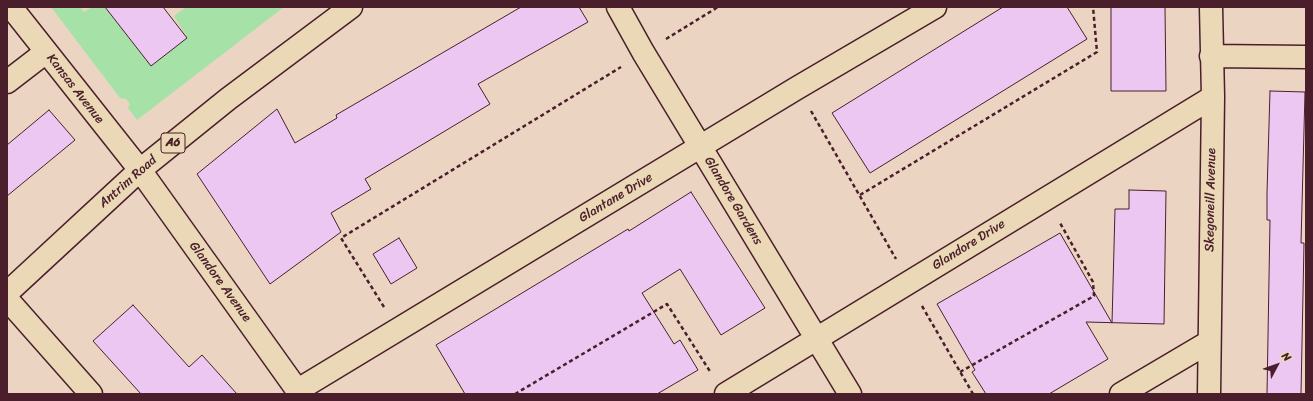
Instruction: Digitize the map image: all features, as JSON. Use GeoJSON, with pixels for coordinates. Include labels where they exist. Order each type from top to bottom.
{"type":"FeatureCollection","features":[{"type":"Feature","properties":{"kind":"street","name":"Kansas Avenue"},"geometry":{"type":"LineString","coordinates":[[11,7],[140,170]]}},
{"type":"Feature","properties":{"kind":"street","name":"Antrim Road"},"geometry":{"type":"LineString","coordinates":[[7,292],[140,170],[228,99],[351,7]]}},
{"type":"Feature","properties":{"kind":"street","name":"Glandore Gardens"},"geometry":{"type":"LineString","coordinates":[[618,7],[643,52],[850,394]]}},
{"type":"Feature","properties":{"kind":"street","name":"Glantane Drive"},"geometry":{"type":"LineString","coordinates":[[299,392],[398,329],[797,88],[935,7]]}},
{"type":"Feature","properties":{"kind":"street","name":"Skegoneill Avenue"},"geometry":{"type":"LineString","coordinates":[[1209,394],[1213,96],[1211,7]]}},
{"type":"Feature","properties":{"kind":"street"},"geometry":{"type":"LineString","coordinates":[[7,82],[46,52]]}},
{"type":"Feature","properties":{"kind":"street"},"geometry":{"type":"LineString","coordinates":[[1211,56],[1306,58]]}},
{"type":"Feature","properties":{"kind":"street","name":"Glandore Drive"},"geometry":{"type":"LineString","coordinates":[[726,394],[1213,96]]}},
{"type":"Feature","properties":{"kind":"street","name":"Glandore Avenue"},"geometry":{"type":"LineString","coordinates":[[140,170],[299,392]]}},
{"type":"Feature","properties":{"kind":"street"},"geometry":{"type":"LineString","coordinates":[[7,300],[91,394]]}},
{"type":"Feature","properties":{"kind":"street"},"geometry":{"type":"LineString","coordinates":[[1121,394],[1209,342]]}},
{"type":"Feature","properties":{"kind":"path"},"geometry":{"type":"LineString","coordinates":[[398,329],[341,238],[718,7]]}},
{"type":"Feature","properties":{"kind":"path"},"geometry":{"type":"LineString","coordinates":[[860,195],[1097,52],[1093,7]]}},
{"type":"Feature","properties":{"kind":"path"},"geometry":{"type":"LineString","coordinates":[[797,88],[860,195],[973,394]]}},
{"type":"Feature","properties":{"kind":"path"},"geometry":{"type":"LineString","coordinates":[[960,372],[1094,296],[1093,282],[1046,197]]}},
{"type":"Feature","properties":{"kind":"path"},"geometry":{"type":"LineString","coordinates":[[515,394],[667,304],[712,375]]}},
{"type":"Feature","properties":{"kind":"green space"},"geometry":{"type":"Polygon","coordinates":[[[51,7],[80,7],[84,12],[92,7],[105,7],[151,66],[186,36],[174,16],[186,7],[284,7],[137,120],[128,108],[130,104],[126,99],[120,98],[51,7]]]}},
{"type":"Feature","properties":{"kind":"building"},"geometry":{"type":"Polygon","coordinates":[[[105,7],[163,7],[187,38],[151,66],[105,7]]]}},
{"type":"Feature","properties":{"kind":"building"},"geometry":{"type":"Polygon","coordinates":[[[521,7],[579,7],[588,22],[478,84],[490,104],[365,179],[371,189],[331,213],[341,232],[270,284],[197,174],[277,109],[295,143],[337,118],[336,115],[521,7]]]}},
{"type":"Feature","properties":{"kind":"building"},"geometry":{"type":"Polygon","coordinates":[[[1003,7],[1067,7],[1087,39],[870,173],[832,113],[1003,7]]]}},
{"type":"Feature","properties":{"kind":"building"},"geometry":{"type":"Polygon","coordinates":[[[1111,7],[1165,7],[1166,91],[1111,91],[1111,7]]]}},
{"type":"Feature","properties":{"kind":"building"},"geometry":{"type":"Polygon","coordinates":[[[1270,91],[1305,92],[1301,243],[1304,243],[1301,394],[1267,394],[1270,220],[1267,220],[1267,193],[1270,91]]]}},
{"type":"Feature","properties":{"kind":"building"},"geometry":{"type":"Polygon","coordinates":[[[49,110],[75,140],[7,196],[7,145],[49,110]]]}},
{"type":"Feature","properties":{"kind":"building"},"geometry":{"type":"Polygon","coordinates":[[[1129,190],[1166,191],[1164,324],[1112,323],[1115,209],[1129,209],[1129,190]]]}},
{"type":"Feature","properties":{"kind":"building"},"geometry":{"type":"Polygon","coordinates":[[[691,192],[765,308],[721,335],[680,269],[642,293],[674,344],[680,340],[698,370],[657,394],[465,394],[436,345],[628,229],[629,231],[691,192]]]}},
{"type":"Feature","properties":{"kind":"building"},"geometry":{"type":"Polygon","coordinates":[[[1060,233],[1112,323],[1086,322],[1108,359],[1049,394],[986,394],[972,372],[975,370],[937,304],[1060,233]]]}},
{"type":"Feature","properties":{"kind":"building"},"geometry":{"type":"Polygon","coordinates":[[[399,238],[417,268],[391,284],[373,254],[399,238]]]}},
{"type":"Feature","properties":{"kind":"building"},"geometry":{"type":"Polygon","coordinates":[[[133,305],[189,367],[202,355],[237,394],[141,394],[93,341],[133,305]]]}}]}
